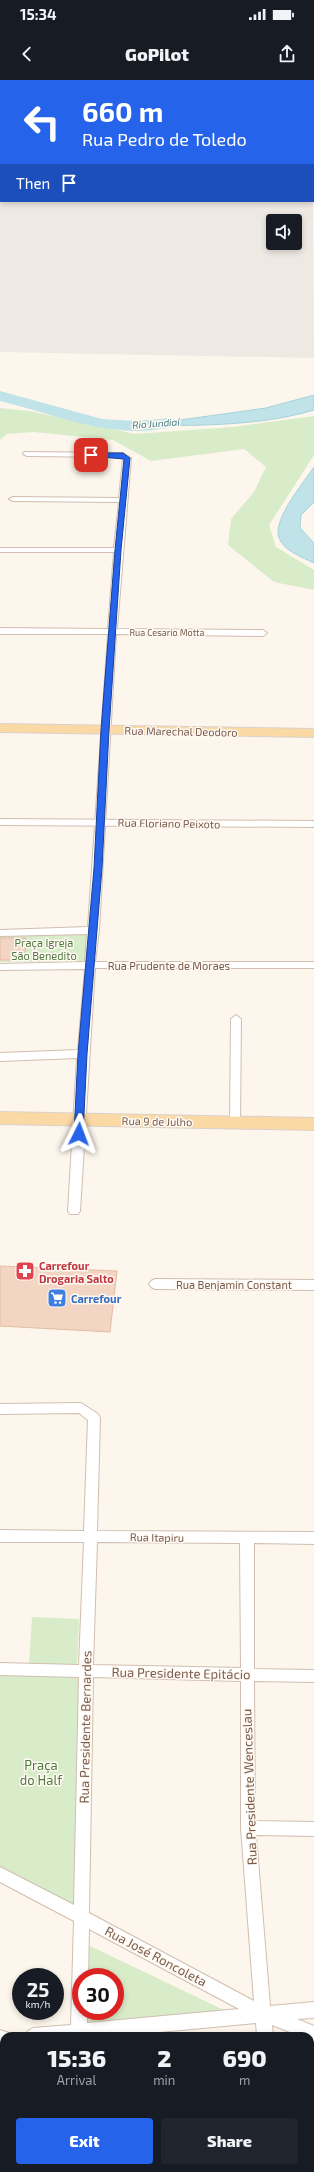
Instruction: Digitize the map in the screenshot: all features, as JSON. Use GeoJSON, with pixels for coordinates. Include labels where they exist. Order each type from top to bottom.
{"type":"FeatureCollection","features":[{"type":"Feature","properties":{"kind":"main road","name":"Rua Marechal Deodoro"},"geometry":{"type":"LineString","coordinates":[[0,728],[314,733]]}},
{"type":"Feature","properties":{"kind":"main road","name":"Rua 9 de Julho"},"geometry":{"type":"LineString","coordinates":[[0,1118],[314,1124]]}},
{"type":"Feature","properties":{"kind":"street"},"geometry":{"type":"LineString","coordinates":[[27,454],[123,455],[127,458],[118,550],[114,632],[105,730],[101,822],[94,930],[83,1054],[74,1211]]}},
{"type":"Feature","properties":{"kind":"street"},"geometry":{"type":"LineString","coordinates":[[13,499],[123,500]]}},
{"type":"Feature","properties":{"kind":"street"},"geometry":{"type":"LineString","coordinates":[[0,550],[118,550]]}},
{"type":"Feature","properties":{"kind":"street","name":"Rua Cesario Motta"},"geometry":{"type":"LineString","coordinates":[[0,630],[263,633]]}},
{"type":"Feature","properties":{"kind":"street","name":"Rua Floriano Peixoto"},"geometry":{"type":"LineString","coordinates":[[0,822],[314,824]]}},
{"type":"Feature","properties":{"kind":"street"},"geometry":{"type":"LineString","coordinates":[[0,933],[94,930]]}},
{"type":"Feature","properties":{"kind":"street","name":"Rua Prudente de Moraes"},"geometry":{"type":"LineString","coordinates":[[0,968],[91,965],[314,964]]}},
{"type":"Feature","properties":{"kind":"street"},"geometry":{"type":"LineString","coordinates":[[235,1123],[236,1019]]}},
{"type":"Feature","properties":{"kind":"street"},"geometry":{"type":"LineString","coordinates":[[0,1057],[83,1054]]}},
{"type":"Feature","properties":{"kind":"street","name":"Rua Benjamin Constant"},"geometry":{"type":"LineString","coordinates":[[155,1284],[314,1285]]}},
{"type":"Feature","properties":{"kind":"street","name":"Rua Presidente Bernardes"},"geometry":{"type":"LineString","coordinates":[[0,1409],[81,1408],[94,1418],[89,1536],[79,2032]]}},
{"type":"Feature","properties":{"kind":"street","name":"Rua Itapiru"},"geometry":{"type":"LineString","coordinates":[[0,1536],[314,1538]]}},
{"type":"Feature","properties":{"kind":"street","name":"Rua Presidente Wenceslau"},"geometry":{"type":"LineString","coordinates":[[247,1538],[246,1675],[248,1828],[265,2032]]}},
{"type":"Feature","properties":{"kind":"street","name":"Rua Presidente Epitácio"},"geometry":{"type":"LineString","coordinates":[[0,1669],[314,1676]]}},
{"type":"Feature","properties":{"kind":"street"},"geometry":{"type":"LineString","coordinates":[[248,1828],[314,1829]]}},
{"type":"Feature","properties":{"kind":"street","name":"Rua José Roncoleta"},"geometry":{"type":"LineString","coordinates":[[0,1874],[264,2014],[309,2032]]}},
{"type":"Feature","properties":{"kind":"street"},"geometry":{"type":"LineString","coordinates":[[98,2032],[314,2010]]}},
{"type":"Feature","properties":{"kind":"shaded area"},"geometry":{"type":"Polygon","coordinates":[[[0,202],[313,202],[314,358],[0,352],[0,202]]]}},
{"type":"Feature","properties":{"kind":"green space"},"geometry":{"type":"Polygon","coordinates":[[[0,408],[29,411],[135,434],[232,427],[314,416],[314,455],[269,525],[276,547],[314,570],[314,590],[274,582],[228,545],[231,519],[254,492],[266,467],[244,449],[151,461],[113,440],[34,432],[7,434],[0,440],[0,408]]]}},
{"type":"Feature","properties":{"kind":"green space","name":"Praça Igreja São Benedito"},"geometry":{"type":"Polygon","coordinates":[[[89,933],[87,962],[0,962],[0,934],[89,933]]]}},
{"type":"Feature","properties":{"kind":"green space"},"geometry":{"type":"Polygon","coordinates":[[[32,1617],[79,1619],[77,1666],[29,1665],[32,1617]]]}},
{"type":"Feature","properties":{"kind":"green space","name":"Praça do Half"},"geometry":{"type":"Polygon","coordinates":[[[0,1671],[83,1673],[80,1913],[0,1872],[0,1671]]]}},
{"type":"Feature","properties":{"kind":"green space"},"geometry":{"type":"Polygon","coordinates":[[[88,1945],[228,2012],[86,2026],[86,2020],[124,2020],[124,1968],[87,1968],[88,1945]]]}},
{"type":"Feature","properties":{"kind":"water"},"geometry":{"type":"Polygon","coordinates":[[[314,395],[314,410],[271,420],[204,425],[137,426],[266,408],[314,395]]]}},
{"type":"Feature","properties":{"kind":"water"},"geometry":{"type":"Polygon","coordinates":[[[314,467],[314,502],[301,515],[300,528],[314,543],[314,563],[285,547],[281,543],[278,530],[280,521],[290,501],[314,467]]]}},
{"type":"Feature","properties":{"kind":"building"},"geometry":{"type":"Polygon","coordinates":[[[0,938],[26,938],[25,960],[0,960],[0,938]]]}},
{"type":"Feature","properties":{"kind":"building","name":"Carrefour"},"geometry":{"type":"Polygon","coordinates":[[[0,1266],[117,1271],[110,1332],[0,1326],[0,1266]]]}},
{"type":"Feature","properties":{"kind":"waterway","name":"Rio Jundiaí"},"geometry":{"type":"LineString","coordinates":[[0,396],[34,404],[101,424],[137,426],[170,423]]}},
{"type":"Feature","properties":{"kind":"place","name":"Carrefour Drogaria Salto"},"geometry":{"type":"Point","coordinates":[25,1271]}},
{"type":"Feature","properties":{"kind":"place","name":"Carrefour"},"geometry":{"type":"Point","coordinates":[57,1298]}},
{"type":"Feature","properties":{"kind":"route"},"geometry":{"type":"LineString","coordinates":[[79,1134],[83,1054],[94,930],[101,822],[105,730],[114,632],[118,550],[127,458],[123,455],[91,455]]}}]}
